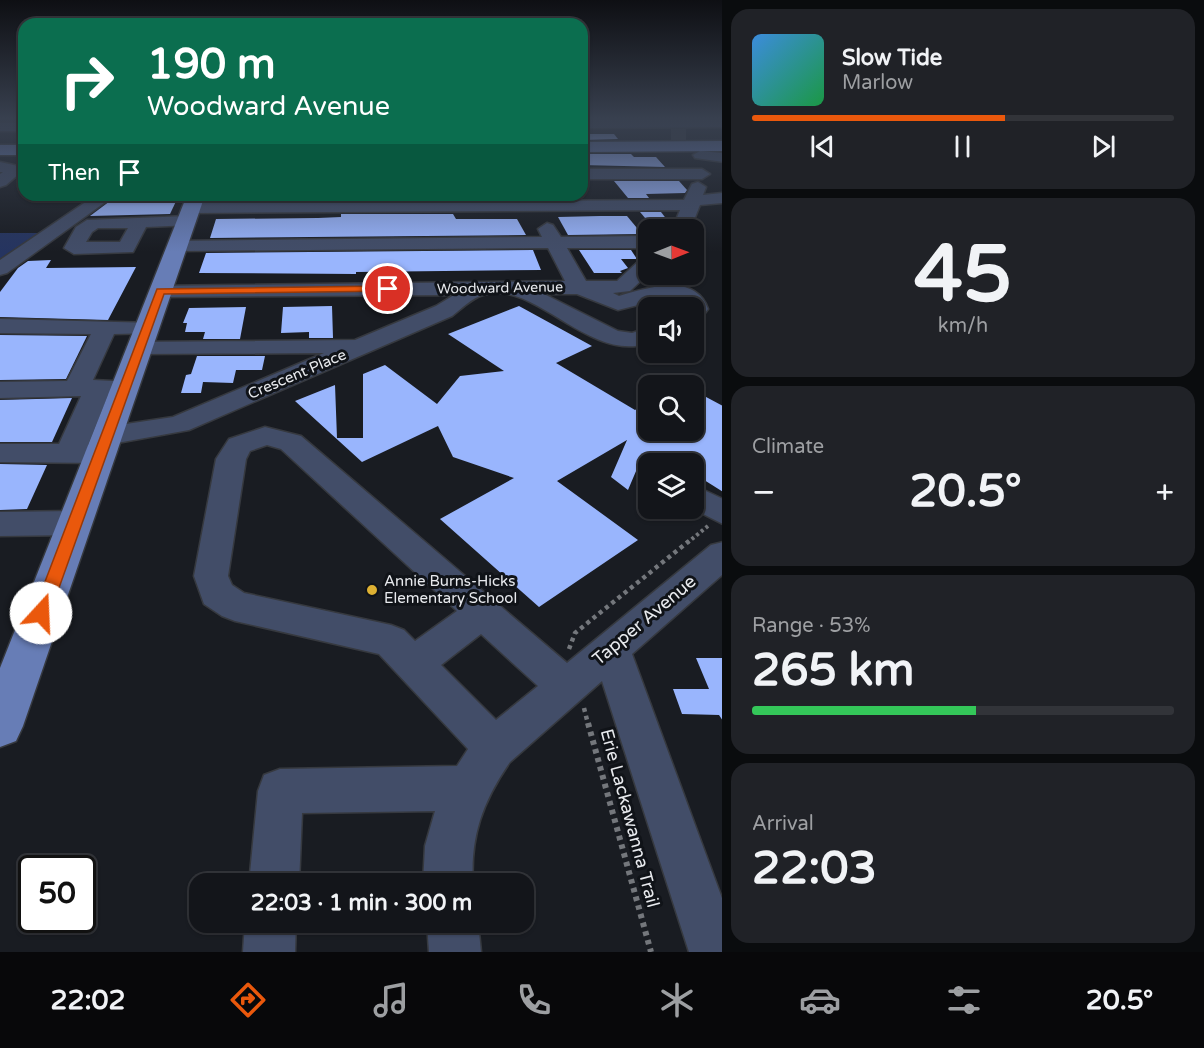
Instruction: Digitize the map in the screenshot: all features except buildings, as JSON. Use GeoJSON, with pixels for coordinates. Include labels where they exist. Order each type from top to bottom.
{"type":"FeatureCollection","features":[{"type":"Feature","properties":{"kind":"main road"},"geometry":{"type":"LineString","coordinates":[[0,726],[74,523],[92,448],[99,387],[143,338],[189,213]]}},
{"type":"Feature","properties":{"kind":"street"},"geometry":{"type":"LineString","coordinates":[[686,219],[693,203],[703,163]]}},
{"type":"Feature","properties":{"kind":"street"},"geometry":{"type":"LineString","coordinates":[[0,167],[13,172],[0,182]]}},
{"type":"Feature","properties":{"kind":"street"},"geometry":{"type":"LineString","coordinates":[[588,174],[702,174]]}},
{"type":"Feature","properties":{"kind":"street"},"geometry":{"type":"LineString","coordinates":[[585,201],[693,203],[722,198]]}},
{"type":"Feature","properties":{"kind":"street"},"geometry":{"type":"LineString","coordinates":[[0,269],[98,201]]}},
{"type":"Feature","properties":{"kind":"street"},"geometry":{"type":"LineString","coordinates":[[189,213],[206,201]]}},
{"type":"Feature","properties":{"kind":"street"},"geometry":{"type":"LineString","coordinates":[[140,222],[126,248],[74,248],[87,225],[140,222],[189,213],[329,201]]}},
{"type":"Feature","properties":{"kind":"street"},"geometry":{"type":"LineString","coordinates":[[532,201],[579,287],[618,303],[638,297]]}},
{"type":"Feature","properties":{"kind":"street"},"geometry":{"type":"LineString","coordinates":[[189,213],[555,243],[638,242]]}},
{"type":"Feature","properties":{"kind":"street"},"geometry":{"type":"LineString","coordinates":[[78,215],[98,223]]}},
{"type":"Feature","properties":{"kind":"street","name":"Woodward Avenue"},"geometry":{"type":"LineString","coordinates":[[160,291],[622,287],[638,272]]}},
{"type":"Feature","properties":{"kind":"street","name":"Crescent Place"},"geometry":{"type":"LineString","coordinates":[[0,453],[92,448],[179,424],[444,311],[479,288]]}},
{"type":"Feature","properties":{"kind":"street"},"geometry":{"type":"LineString","coordinates":[[514,288],[613,338],[638,339]]}},
{"type":"Feature","properties":{"kind":"street"},"geometry":{"type":"LineString","coordinates":[[639,297],[657,292],[676,292],[685,297]]}},
{"type":"Feature","properties":{"kind":"street"},"geometry":{"type":"LineString","coordinates":[[0,326],[106,327],[143,338],[363,346]]}},
{"type":"Feature","properties":{"kind":"street"},"geometry":{"type":"LineString","coordinates":[[0,390],[99,387],[106,327]]}},
{"type":"Feature","properties":{"kind":"street"},"geometry":{"type":"LineString","coordinates":[[495,748],[391,641],[235,606],[217,594],[211,576],[231,459],[239,445],[255,437],[265,436],[291,442],[482,613],[582,673],[715,952]]}},
{"type":"Feature","properties":{"kind":"street"},"geometry":{"type":"LineString","coordinates":[[704,510],[719,530]]}},
{"type":"Feature","properties":{"kind":"street"},"geometry":{"type":"LineString","coordinates":[[0,525],[74,523]]}},
{"type":"Feature","properties":{"kind":"street","name":"Tapper Avenue"},"geometry":{"type":"LineString","coordinates":[[448,873],[447,849],[453,825],[468,788],[495,748],[582,673],[719,530]]}},
{"type":"Feature","properties":{"kind":"street"},"geometry":{"type":"LineString","coordinates":[[413,664],[482,613]]}},
{"type":"Feature","properties":{"kind":"street"},"geometry":{"type":"LineString","coordinates":[[275,873],[280,791],[468,788]]}},
{"type":"Feature","properties":{"kind":"street"},"geometry":{"type":"LineString","coordinates":[[269,952],[270,933]]}},
{"type":"Feature","properties":{"kind":"street"},"geometry":{"type":"LineString","coordinates":[[453,933],[455,952]]}},
{"type":"Feature","properties":{"kind":"path"},"geometry":{"type":"LineString","coordinates":[[582,673],[570,641],[575,633],[719,530]]}},
{"type":"Feature","properties":{"kind":"path","name":"Erie Lackawanna Trail"},"geometry":{"type":"LineString","coordinates":[[582,673],[651,952]]}},
{"type":"Feature","properties":{"kind":"shaded area"},"geometry":{"type":"Polygon","coordinates":[[[0,233],[42,233],[0,261],[0,233]]]}},
{"type":"Feature","properties":{"kind":"place","name":"Annie Burns-Hicks Elementary School"},"geometry":{"type":"Point","coordinates":[372,590]}},
{"type":"Feature","properties":{"kind":"route"},"geometry":{"type":"LineString","coordinates":[[41,613],[160,291],[388,289]]}}]}
